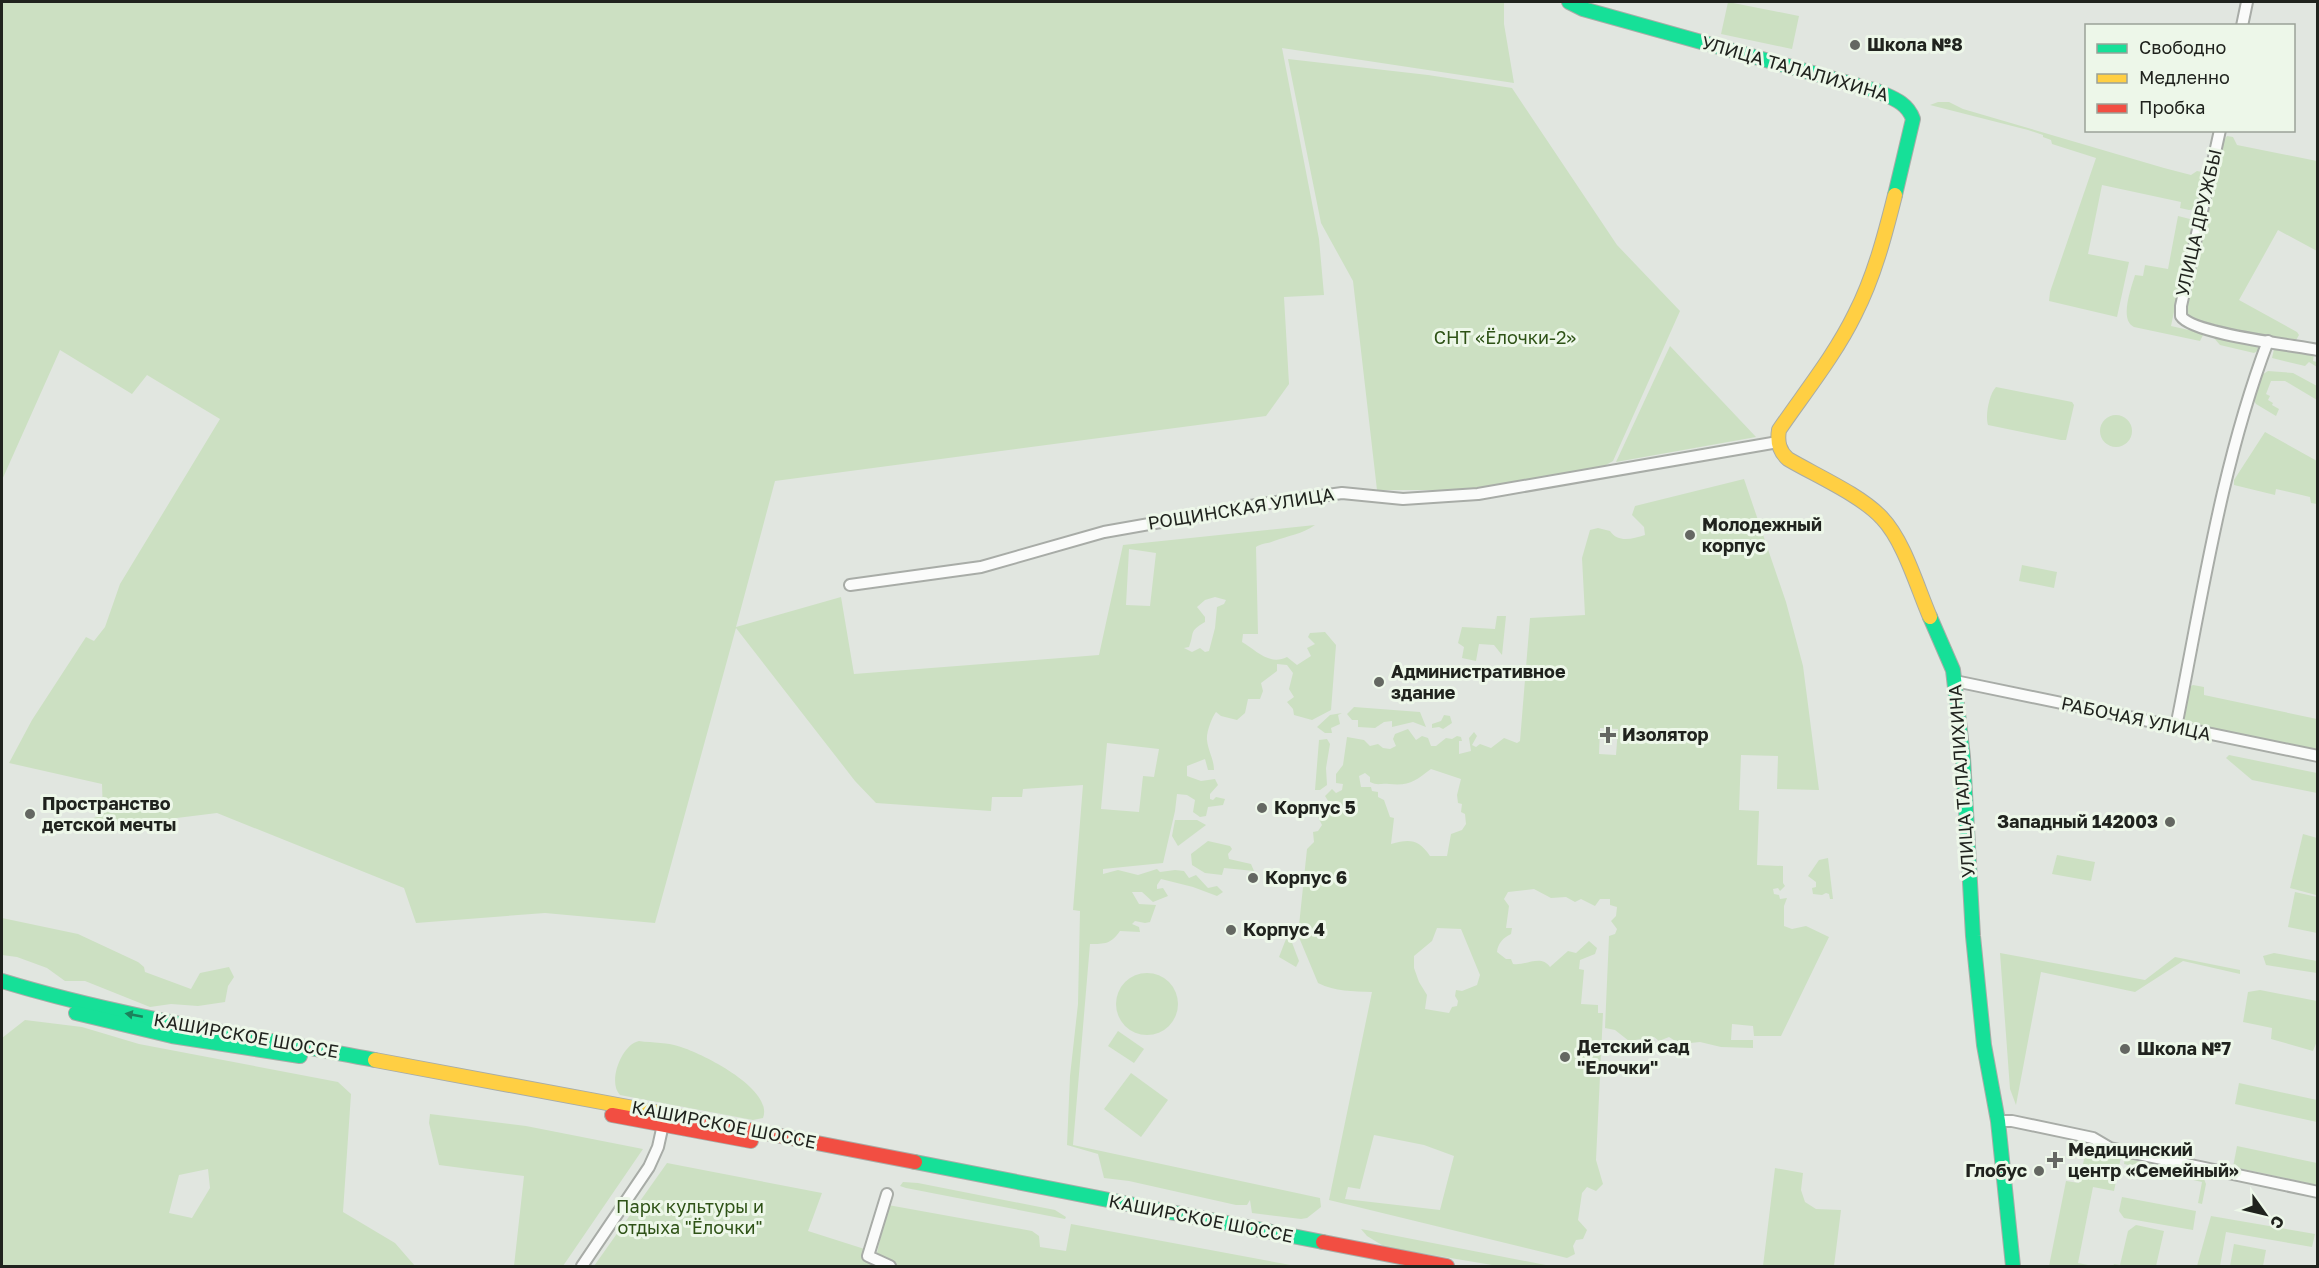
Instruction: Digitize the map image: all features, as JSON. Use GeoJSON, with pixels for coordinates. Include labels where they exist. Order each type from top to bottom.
{"type":"FeatureCollection","features":[{"type":"Feature","properties":{"kind":"main road","name":"УЛИЦА ТАЛАЛИХИНА"},"geometry":{"type":"LineString","coordinates":[[1569,2],[1583,9],[1879,92],[1903,103],[1912,113],[1913,126],[1906,155],[1866,292],[1839,343],[1779,430],[1778,442],[1785,457],[1862,502],[1885,522],[1900,549],[1949,661],[1955,681],[1963,757],[1974,947],[1984,1045],[1998,1121],[2013,1266]]}},
{"type":"Feature","properties":{"kind":"main road","name":"КАШИРСКОЕ ШОССЕ"},"geometry":{"type":"LineString","coordinates":[[2,981],[64,1000],[124,1013],[1396,1266]]}},
{"type":"Feature","properties":{"kind":"main road","name":"КАШИРСКОЕ ШОССЕ"},"geometry":{"type":"LineString","coordinates":[[2,989],[61,1009],[172,1036],[664,1119],[1447,1266]]}},
{"type":"Feature","properties":{"kind":"street"},"geometry":{"type":"LineString","coordinates":[[2242,24],[2247,2]]}},
{"type":"Feature","properties":{"kind":"street","name":"УЛИЦА ДРУЖБЫ"},"geometry":{"type":"LineString","coordinates":[[2220,132],[2181,306],[2181,316],[2192,325],[2236,336],[2318,350]]}},
{"type":"Feature","properties":{"kind":"street"},"geometry":{"type":"LineString","coordinates":[[2176,727],[2226,478],[2250,390],[2268,341]]}},
{"type":"Feature","properties":{"kind":"street","name":"РОЩИНСКАЯ УЛИЦА"},"geometry":{"type":"LineString","coordinates":[[850,585],[981,567],[1104,532],[1262,504],[1342,493],[1403,499],[1478,494],[1778,442]]}},
{"type":"Feature","properties":{"kind":"street","name":"РАБОЧАЯ УЛИЦА"},"geometry":{"type":"LineString","coordinates":[[1955,681],[2318,756]]}},
{"type":"Feature","properties":{"kind":"street"},"geometry":{"type":"LineString","coordinates":[[582,1266],[649,1167],[658,1147],[664,1119]]}},
{"type":"Feature","properties":{"kind":"street"},"geometry":{"type":"LineString","coordinates":[[1998,1121],[2013,1121],[2093,1138],[2110,1148],[2318,1192]]}},
{"type":"Feature","properties":{"kind":"street"},"geometry":{"type":"LineString","coordinates":[[887,1194],[868,1256],[890,1266]]}},
{"type":"Feature","properties":{"kind":"green space"},"geometry":{"type":"Polygon","coordinates":[[[2,2],[1504,2],[1504,24],[1514,83],[1282,48],[1319,239],[1324,295],[1284,297],[1289,384],[1266,416],[775,481],[736,627],[841,597],[854,674],[1099,655],[1123,545],[1315,525],[1300,533],[1256,547],[1258,634],[1243,634],[1242,642],[1269,658],[1274,660],[1287,657],[1297,665],[1311,656],[1307,648],[1315,644],[1308,637],[1310,633],[1325,632],[1336,645],[1331,710],[1312,720],[1294,715],[1293,709],[1287,702],[1294,697],[1289,689],[1293,673],[1287,665],[1277,664],[1277,671],[1261,683],[1263,691],[1260,699],[1248,699],[1245,713],[1237,720],[1221,716],[1216,712],[1214,714],[1207,737],[1214,770],[1208,770],[1205,759],[1187,766],[1187,776],[1201,781],[1215,779],[1218,785],[1210,794],[1210,799],[1213,800],[1216,797],[1225,799],[1223,805],[1208,807],[1206,816],[1200,817],[1193,812],[1195,800],[1187,795],[1177,794],[1163,863],[1103,869],[1103,874],[1118,870],[1138,875],[1157,869],[1160,872],[1184,871],[1189,878],[1196,875],[1208,888],[1217,886],[1223,892],[1217,896],[1161,879],[1157,889],[1163,888],[1168,896],[1153,902],[1142,892],[1132,892],[1139,904],[1156,905],[1150,922],[1135,921],[1132,924],[1139,927],[1140,932],[1120,931],[1114,939],[1100,944],[1090,944],[1073,1145],[1320,1198],[1321,1207],[1307,1218],[1252,1213],[1250,1200],[1247,1205],[1236,1205],[1129,1181],[1104,1178],[1098,1154],[1067,1145],[1070,1076],[1078,1004],[1080,911],[1073,910],[1083,785],[1023,789],[1022,797],[992,797],[991,811],[876,803],[855,781],[736,628],[655,923],[545,913],[416,923],[404,888],[217,813],[80,830],[80,822],[103,815],[102,784],[9,763],[32,720],[86,637],[94,641],[105,627],[120,584],[220,419],[147,375],[132,394],[60,350],[2,480],[2,2]],[[1129,549],[1126,605],[1150,606],[1156,553],[1129,549]],[[1215,597],[1205,600],[1197,607],[1205,617],[1205,622],[1194,630],[1189,647],[1184,648],[1192,652],[1200,648],[1205,652],[1209,651],[1217,607],[1224,604],[1226,600],[1215,597]],[[1107,743],[1101,809],[1139,812],[1143,776],[1154,777],[1159,749],[1107,743]]]}},
{"type":"Feature","properties":{"kind":"green space"},"geometry":{"type":"Polygon","coordinates":[[[1728,2],[1799,16],[1792,49],[1721,34],[1728,2]]]}},
{"type":"Feature","properties":{"kind":"green space","name":"СНТ «Ёлочки-2»"},"geometry":{"type":"Polygon","coordinates":[[[1288,59],[1428,75],[1512,88],[1617,245],[1680,311],[1613,461],[1601,468],[1476,490],[1377,490],[1353,281],[1321,223],[1288,59]]]}},
{"type":"Feature","properties":{"kind":"green space"},"geometry":{"type":"Polygon","coordinates":[[[1949,102],[1963,109],[2164,168],[2191,175],[2197,171],[2202,172],[2196,209],[2189,210],[2180,208],[2181,202],[2102,185],[2088,254],[2129,262],[2117,317],[2049,301],[2050,292],[2096,158],[2052,144],[2051,140],[2043,135],[2028,130],[1930,105],[1949,102]]]}},
{"type":"Feature","properties":{"kind":"green space"},"geometry":{"type":"Polygon","coordinates":[[[2227,136],[2233,137],[2237,145],[2317,161],[2317,251],[2278,230],[2239,300],[2297,332],[2299,335],[2295,342],[2243,332],[2187,317],[2185,310],[2223,142],[2227,136]]]}},
{"type":"Feature","properties":{"kind":"green space"},"geometry":{"type":"Polygon","coordinates":[[[2178,216],[2193,222],[2171,326],[2202,333],[2200,341],[2134,327],[2127,318],[2127,304],[2135,275],[2143,276],[2145,265],[2168,269],[2178,216]]]}},
{"type":"Feature","properties":{"kind":"green space"},"geometry":{"type":"Polygon","coordinates":[[[2214,338],[2258,345],[2259,350],[2254,353],[2220,345],[2214,338]]]}},
{"type":"Feature","properties":{"kind":"green space"},"geometry":{"type":"Polygon","coordinates":[[[1670,346],[1756,437],[1616,462],[1670,346]]]}},
{"type":"Feature","properties":{"kind":"green space"},"geometry":{"type":"Polygon","coordinates":[[[2274,349],[2314,354],[2313,361],[2317,362],[2317,367],[2309,362],[2305,366],[2272,358],[2274,349]]]}},
{"type":"Feature","properties":{"kind":"green space"},"geometry":{"type":"Polygon","coordinates":[[[2268,371],[2293,373],[2317,386],[2317,400],[2285,381],[2271,381],[2266,394],[2270,396],[2268,400],[2273,403],[2272,405],[2279,409],[2276,416],[2256,404],[2253,399],[2260,376],[2268,371]]]}},
{"type":"Feature","properties":{"kind":"green space"},"geometry":{"type":"Polygon","coordinates":[[[1996,387],[2072,402],[2074,405],[2066,440],[1988,425],[1988,405],[1996,387]]]}},
{"type":"Feature","properties":{"kind":"green space"},"geometry":{"type":"Polygon","coordinates":[[[2116,415],[2127,420],[2132,431],[2127,442],[2116,447],[2105,442],[2100,431],[2105,420],[2116,415]]]}},
{"type":"Feature","properties":{"kind":"green space"},"geometry":{"type":"Polygon","coordinates":[[[2265,432],[2317,461],[2317,504],[2311,503],[2310,497],[2276,489],[2275,495],[2234,485],[2234,480],[2265,432]]]}},
{"type":"Feature","properties":{"kind":"green space"},"geometry":{"type":"Polygon","coordinates":[[[1744,479],[1786,602],[1803,666],[1819,790],[1777,789],[1778,756],[1741,755],[1739,810],[1759,811],[1757,865],[1783,866],[1785,886],[1780,891],[1778,888],[1773,889],[1774,894],[1779,895],[1780,899],[1787,898],[1784,906],[1784,926],[1792,929],[1806,926],[1829,937],[1781,1036],[1754,1036],[1753,1026],[1732,1024],[1731,1040],[1753,1040],[1753,1048],[1721,1047],[1700,1042],[1680,1044],[1669,1037],[1659,1041],[1654,1037],[1629,1041],[1615,1030],[1605,1028],[1609,936],[1615,934],[1617,929],[1611,921],[1616,916],[1617,907],[1610,905],[1610,899],[1600,899],[1595,906],[1581,899],[1575,902],[1566,897],[1551,898],[1534,889],[1508,892],[1504,899],[1509,906],[1506,928],[1512,928],[1511,934],[1501,941],[1497,952],[1506,959],[1511,959],[1513,964],[1542,961],[1550,967],[1568,951],[1576,953],[1589,941],[1597,948],[1595,954],[1580,960],[1579,969],[1584,970],[1581,1004],[1598,1005],[1598,1013],[1603,1013],[1596,1160],[1603,1184],[1596,1191],[1587,1187],[1582,1193],[1578,1220],[1587,1230],[1583,1239],[1576,1240],[1573,1246],[1575,1254],[1567,1258],[1329,1200],[1372,992],[1338,990],[1318,983],[1298,935],[1307,849],[1314,842],[1313,832],[1318,831],[1322,825],[1318,817],[1331,812],[1336,807],[1330,804],[1325,796],[1332,789],[1336,793],[1342,790],[1343,784],[1336,783],[1336,774],[1343,765],[1347,737],[1364,740],[1370,746],[1378,744],[1390,749],[1396,746],[1393,739],[1395,734],[1408,729],[1416,740],[1422,736],[1428,738],[1431,746],[1436,746],[1446,738],[1452,739],[1457,736],[1461,737],[1462,741],[1459,741],[1459,754],[1471,751],[1469,738],[1474,732],[1477,736],[1472,745],[1476,747],[1480,744],[1491,748],[1504,738],[1517,743],[1520,741],[1530,618],[1585,615],[1582,558],[1590,530],[1598,528],[1610,531],[1621,539],[1645,535],[1644,527],[1632,515],[1635,506],[1744,479]],[[1600,728],[1599,754],[1616,755],[1618,729],[1600,728]],[[1431,769],[1416,780],[1402,784],[1375,784],[1370,782],[1370,777],[1365,773],[1359,776],[1361,787],[1371,787],[1372,791],[1378,792],[1378,797],[1384,800],[1390,817],[1394,818],[1391,844],[1409,841],[1422,846],[1430,856],[1447,856],[1451,834],[1462,830],[1466,824],[1465,814],[1461,812],[1462,804],[1458,803],[1457,795],[1461,779],[1431,769]],[[1437,928],[1432,941],[1414,956],[1414,968],[1427,995],[1425,1009],[1449,1013],[1452,1007],[1457,1006],[1456,990],[1462,991],[1477,985],[1480,975],[1461,929],[1437,928]],[[1374,1135],[1360,1189],[1348,1187],[1345,1199],[1440,1210],[1454,1156],[1424,1145],[1374,1135]]]}},
{"type":"Feature","properties":{"kind":"green space"},"geometry":{"type":"Polygon","coordinates":[[[2022,565],[2057,572],[2054,588],[2019,581],[2022,565]]]}},
{"type":"Feature","properties":{"kind":"green space"},"geometry":{"type":"Polygon","coordinates":[[[1497,616],[1506,616],[1502,655],[1494,645],[1479,644],[1476,661],[1462,658],[1464,647],[1458,643],[1462,627],[1495,629],[1497,616]]]}},
{"type":"Feature","properties":{"kind":"green space"},"geometry":{"type":"Polygon","coordinates":[[[2193,685],[2204,687],[2204,695],[2317,719],[2317,750],[2186,724],[2183,719],[2189,687],[2193,685]]]}},
{"type":"Feature","properties":{"kind":"green space"},"geometry":{"type":"Polygon","coordinates":[[[1354,707],[1420,712],[1426,727],[1413,722],[1392,727],[1392,721],[1384,722],[1375,728],[1358,727],[1358,720],[1352,720],[1347,714],[1354,707]]]}},
{"type":"Feature","properties":{"kind":"green space"},"geometry":{"type":"Polygon","coordinates":[[[1342,713],[1338,715],[1340,724],[1331,728],[1332,733],[1325,733],[1317,727],[1330,715],[1342,713]]]}},
{"type":"Feature","properties":{"kind":"green space"},"geometry":{"type":"Polygon","coordinates":[[[1444,715],[1450,716],[1452,723],[1443,729],[1432,728],[1432,724],[1441,721],[1444,715]]]}},
{"type":"Feature","properties":{"kind":"green space"},"geometry":{"type":"Polygon","coordinates":[[[1327,739],[1330,744],[1326,768],[1327,785],[1320,790],[1315,790],[1319,740],[1327,739]]]}},
{"type":"Feature","properties":{"kind":"green space"},"geometry":{"type":"Polygon","coordinates":[[[2229,755],[2317,773],[2317,793],[2252,780],[2226,758],[2229,755]]]}},
{"type":"Feature","properties":{"kind":"green space"},"geometry":{"type":"Polygon","coordinates":[[[1175,820],[1197,820],[1206,825],[1178,846],[1172,836],[1175,820]]]}},
{"type":"Feature","properties":{"kind":"green space"},"geometry":{"type":"Polygon","coordinates":[[[2303,834],[2317,838],[2316,895],[2290,888],[2303,834]]]}},
{"type":"Feature","properties":{"kind":"green space"},"geometry":{"type":"Polygon","coordinates":[[[1208,841],[1230,846],[1232,849],[1228,854],[1229,859],[1251,864],[1254,871],[1224,868],[1222,875],[1205,873],[1192,865],[1191,854],[1208,841]]]}},
{"type":"Feature","properties":{"kind":"green space"},"geometry":{"type":"Polygon","coordinates":[[[2057,855],[2095,862],[2091,881],[2052,874],[2057,855]]]}},
{"type":"Feature","properties":{"kind":"green space"},"geometry":{"type":"Polygon","coordinates":[[[1828,858],[1833,899],[1830,899],[1829,894],[1826,893],[1813,894],[1812,888],[1816,887],[1816,882],[1808,876],[1819,860],[1828,858]]]}},
{"type":"Feature","properties":{"kind":"green space"},"geometry":{"type":"Polygon","coordinates":[[[2295,892],[2317,897],[2317,933],[2288,927],[2295,892]]]}},
{"type":"Feature","properties":{"kind":"green space"},"geometry":{"type":"Polygon","coordinates":[[[2,918],[78,934],[138,962],[144,967],[145,972],[191,989],[200,973],[229,967],[234,977],[228,986],[225,1002],[198,1006],[171,1004],[150,1007],[85,981],[65,981],[47,968],[17,957],[2,955],[2,918]]]}},
{"type":"Feature","properties":{"kind":"green space"},"geometry":{"type":"Polygon","coordinates":[[[1286,939],[1291,940],[1299,961],[1296,967],[1279,957],[1286,939]]]}},
{"type":"Feature","properties":{"kind":"green space"},"geometry":{"type":"Polygon","coordinates":[[[2000,953],[2145,980],[2175,957],[2240,970],[2240,974],[2183,961],[2135,992],[2041,972],[2016,1105],[2010,1089],[2000,953]]]}},
{"type":"Feature","properties":{"kind":"green space"},"geometry":{"type":"Polygon","coordinates":[[[2274,953],[2317,961],[2317,973],[2266,965],[2263,956],[2274,953]]]}},
{"type":"Feature","properties":{"kind":"green space"},"geometry":{"type":"Polygon","coordinates":[[[1147,973],[1164,978],[1169,982],[1173,987],[1178,1004],[1173,1021],[1169,1026],[1164,1030],[1147,1035],[1130,1030],[1125,1026],[1121,1021],[1116,1004],[1121,987],[1125,982],[1130,978],[1147,973]]]}},
{"type":"Feature","properties":{"kind":"green space"},"geometry":{"type":"Polygon","coordinates":[[[2260,990],[2317,1001],[2317,1041],[2313,1051],[2271,1039],[2272,1028],[2243,1022],[2248,992],[2260,990]]]}},
{"type":"Feature","properties":{"kind":"green space"},"geometry":{"type":"Polygon","coordinates":[[[25,1020],[82,1027],[139,1044],[338,1082],[351,1094],[343,1212],[395,1243],[415,1266],[2,1266],[2,1038],[25,1020]],[[208,1169],[179,1175],[169,1213],[192,1218],[210,1188],[208,1169]]]}},
{"type":"Feature","properties":{"kind":"green space"},"geometry":{"type":"Polygon","coordinates":[[[1118,1031],[1144,1049],[1134,1063],[1108,1046],[1118,1031]]]}},
{"type":"Feature","properties":{"kind":"green space"},"geometry":{"type":"Polygon","coordinates":[[[639,1041],[676,1045],[720,1065],[748,1085],[758,1096],[764,1107],[763,1118],[753,1120],[620,1095],[615,1082],[618,1064],[627,1049],[639,1041]]]}},
{"type":"Feature","properties":{"kind":"green space"},"geometry":{"type":"Polygon","coordinates":[[[1131,1073],[1168,1100],[1141,1137],[1104,1109],[1131,1073]]]}},
{"type":"Feature","properties":{"kind":"green space"},"geometry":{"type":"Polygon","coordinates":[[[2239,1083],[2317,1100],[2317,1122],[2235,1104],[2239,1083]]]}},
{"type":"Feature","properties":{"kind":"green space"},"geometry":{"type":"Polygon","coordinates":[[[430,1114],[526,1126],[643,1149],[563,1266],[514,1266],[524,1176],[439,1165],[429,1123],[430,1114]]]}},
{"type":"Feature","properties":{"kind":"green space"},"geometry":{"type":"Polygon","coordinates":[[[2237,1146],[2317,1163],[2317,1185],[2233,1167],[2237,1146]]]}},
{"type":"Feature","properties":{"kind":"green space"},"geometry":{"type":"Polygon","coordinates":[[[2086,1150],[2121,1157],[2114,1191],[2093,1187],[2078,1263],[2093,1266],[2049,1266],[2066,1181],[2079,1183],[2086,1150]]]}},
{"type":"Feature","properties":{"kind":"green space"},"geometry":{"type":"Polygon","coordinates":[[[2125,1158],[2202,1174],[2206,1184],[2202,1204],[2198,1203],[2202,1182],[2124,1164],[2125,1158]]]}},
{"type":"Feature","properties":{"kind":"green space","name":"Парк культуры и отдыха \"Ёлочки\""},"geometry":{"type":"Polygon","coordinates":[[[667,1163],[822,1193],[808,1231],[877,1253],[888,1205],[1032,1231],[1039,1236],[1040,1247],[1066,1251],[1071,1224],[1296,1266],[594,1266],[667,1163]]]}},
{"type":"Feature","properties":{"kind":"green space"},"geometry":{"type":"Polygon","coordinates":[[[1775,1168],[1803,1173],[1801,1190],[1805,1202],[1816,1209],[1841,1210],[1834,1266],[1763,1266],[1775,1168]]]}},
{"type":"Feature","properties":{"kind":"green space"},"geometry":{"type":"Polygon","coordinates":[[[903,1182],[1055,1210],[1066,1217],[1065,1219],[906,1188],[900,1186],[903,1182]]]}},
{"type":"Feature","properties":{"kind":"green space"},"geometry":{"type":"Polygon","coordinates":[[[2122,1197],[2196,1211],[2193,1230],[2124,1218],[2119,1211],[2122,1197]]]}},
{"type":"Feature","properties":{"kind":"green space"},"geometry":{"type":"Polygon","coordinates":[[[2211,1216],[2315,1234],[2312,1247],[2226,1232],[2220,1266],[2197,1266],[2211,1216]]]}},
{"type":"Feature","properties":{"kind":"green space"},"geometry":{"type":"Polygon","coordinates":[[[2136,1225],[2164,1231],[2156,1266],[2113,1266],[2114,1264],[2120,1265],[2128,1231],[2136,1225]]]}},
{"type":"Feature","properties":{"kind":"green space"},"geometry":{"type":"Polygon","coordinates":[[[1361,1229],[1551,1266],[1498,1266],[1385,1247],[1367,1236],[1361,1229]]]}},
{"type":"Feature","properties":{"kind":"green space"},"geometry":{"type":"Polygon","coordinates":[[[2234,1244],[2266,1250],[2263,1266],[2230,1266],[2234,1244]]]}},
{"type":"Feature","properties":{"kind":"traffic: fast"},"geometry":{"type":"LineString","coordinates":[[1569,2],[1583,9],[1877,91],[1898,101],[1907,108],[1913,119],[1895,195]]}},
{"type":"Feature","properties":{"kind":"traffic: fast"},"geometry":{"type":"LineString","coordinates":[[1930,617],[1953,670],[1963,757],[1973,936],[1984,1045],[1998,1121],[2013,1266]]}},
{"type":"Feature","properties":{"kind":"traffic: fast"},"geometry":{"type":"LineString","coordinates":[[2,981],[140,1016],[375,1060]]}},
{"type":"Feature","properties":{"kind":"traffic: fast"},"geometry":{"type":"LineString","coordinates":[[76,1013],[172,1036],[300,1056]]}},
{"type":"Feature","properties":{"kind":"traffic: fast"},"geometry":{"type":"LineString","coordinates":[[915,1162],[1323,1242]]}},
{"type":"Feature","properties":{"kind":"traffic: slow"},"geometry":{"type":"LineString","coordinates":[[1895,195],[1878,256],[1862,300],[1838,344],[1779,430],[1779,442],[1788,459],[1850,493],[1882,518],[1897,539],[1930,617]]}},
{"type":"Feature","properties":{"kind":"traffic: slow"},"geometry":{"type":"LineString","coordinates":[[375,1060],[682,1117]]}},
{"type":"Feature","properties":{"kind":"traffic: jam"},"geometry":{"type":"LineString","coordinates":[[612,1115],[751,1141]]}},
{"type":"Feature","properties":{"kind":"traffic: jam"},"geometry":{"type":"LineString","coordinates":[[682,1117],[915,1162]]}},
{"type":"Feature","properties":{"kind":"traffic: jam"},"geometry":{"type":"LineString","coordinates":[[1323,1242],[1447,1266]]}},
{"type":"Feature","properties":{"kind":"place","name":"Школа №8"},"geometry":{"type":"Point","coordinates":[1855,45]}},
{"type":"Feature","properties":{"kind":"place","name":"Молодежный корпус"},"geometry":{"type":"Point","coordinates":[1690,535]}},
{"type":"Feature","properties":{"kind":"place","name":"Административное здание"},"geometry":{"type":"Point","coordinates":[1379,682]}},
{"type":"Feature","properties":{"kind":"place","name":"Изолятор"},"geometry":{"type":"Point","coordinates":[1608,735]}},
{"type":"Feature","properties":{"kind":"place","name":"Корпус 5"},"geometry":{"type":"Point","coordinates":[1262,808]}},
{"type":"Feature","properties":{"kind":"place","name":"Пространство детской мечты"},"geometry":{"type":"Point","coordinates":[30,814]}},
{"type":"Feature","properties":{"kind":"place","name":"Западный 142003"},"geometry":{"type":"Point","coordinates":[2170,822]}},
{"type":"Feature","properties":{"kind":"place","name":"Корпус 6"},"geometry":{"type":"Point","coordinates":[1253,878]}},
{"type":"Feature","properties":{"kind":"place","name":"Корпус 4"},"geometry":{"type":"Point","coordinates":[1231,930]}},
{"type":"Feature","properties":{"kind":"place","name":"Школа №7"},"geometry":{"type":"Point","coordinates":[2125,1049]}},
{"type":"Feature","properties":{"kind":"place","name":"Детский сад \"Елочки\""},"geometry":{"type":"Point","coordinates":[1565,1057]}},
{"type":"Feature","properties":{"kind":"place","name":"Медицинский центр «Семейный»"},"geometry":{"type":"Point","coordinates":[2055,1160]}},
{"type":"Feature","properties":{"kind":"place","name":"Глобус"},"geometry":{"type":"Point","coordinates":[2039,1171]}}]}
